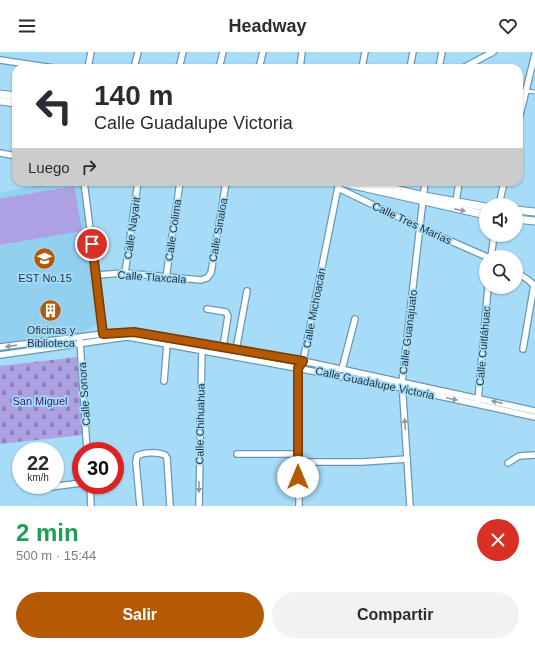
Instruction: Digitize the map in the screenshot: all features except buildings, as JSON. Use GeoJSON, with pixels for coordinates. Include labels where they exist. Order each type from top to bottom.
{"type":"FeatureCollection","features":[{"type":"Feature","properties":{"kind":"street"},"geometry":{"type":"LineString","coordinates":[[89,64],[91,52]]}},
{"type":"Feature","properties":{"kind":"street"},"geometry":{"type":"LineString","coordinates":[[135,64],[138,52]]}},
{"type":"Feature","properties":{"kind":"street"},"geometry":{"type":"LineString","coordinates":[[180,64],[183,52]]}},
{"type":"Feature","properties":{"kind":"street"},"geometry":{"type":"LineString","coordinates":[[220,64],[223,52]]}},
{"type":"Feature","properties":{"kind":"street"},"geometry":{"type":"LineString","coordinates":[[260,64],[263,52]]}},
{"type":"Feature","properties":{"kind":"street"},"geometry":{"type":"LineString","coordinates":[[300,64],[302,52]]}},
{"type":"Feature","properties":{"kind":"street"},"geometry":{"type":"LineString","coordinates":[[363,64],[365,52]]}},
{"type":"Feature","properties":{"kind":"street"},"geometry":{"type":"LineString","coordinates":[[411,64],[413,52]]}},
{"type":"Feature","properties":{"kind":"street"},"geometry":{"type":"LineString","coordinates":[[440,64],[442,52]]}},
{"type":"Feature","properties":{"kind":"street"},"geometry":{"type":"LineString","coordinates":[[470,64],[490,53]]}},
{"type":"Feature","properties":{"kind":"street"},"geometry":{"type":"LineString","coordinates":[[523,100],[535,54]]}},
{"type":"Feature","properties":{"kind":"street"},"geometry":{"type":"LineString","coordinates":[[0,60],[27,64]]}},
{"type":"Feature","properties":{"kind":"street"},"geometry":{"type":"LineString","coordinates":[[0,94],[12,96]]}},
{"type":"Feature","properties":{"kind":"street"},"geometry":{"type":"LineString","coordinates":[[0,100],[12,102]]}},
{"type":"Feature","properties":{"kind":"street"},"geometry":{"type":"LineString","coordinates":[[0,153],[12,155]]}},
{"type":"Feature","properties":{"kind":"street"},"geometry":{"type":"LineString","coordinates":[[85,186],[104,340]]}},
{"type":"Feature","properties":{"kind":"street","name":"Calle Nayarit"},"geometry":{"type":"LineString","coordinates":[[125,273],[137,186]]}},
{"type":"Feature","properties":{"kind":"street","name":"Calle Colima"},"geometry":{"type":"LineString","coordinates":[[166,278],[179,186]]}},
{"type":"Feature","properties":{"kind":"street","name":"Calle Sinaloa"},"geometry":{"type":"LineString","coordinates":[[207,278],[211,273],[225,186]]}},
{"type":"Feature","properties":{"kind":"street","name":"Calle Michoacán"},"geometry":{"type":"LineString","coordinates":[[298,368],[303,361],[339,186]]}},
{"type":"Feature","properties":{"kind":"street","name":"Calle Tres Marías"},"geometry":{"type":"LineString","coordinates":[[343,186],[421,228],[479,253]]}},
{"type":"Feature","properties":{"kind":"street"},"geometry":{"type":"LineString","coordinates":[[350,186],[424,199],[479,213]]}},
{"type":"Feature","properties":{"kind":"street"},"geometry":{"type":"LineString","coordinates":[[389,186],[424,199],[479,206]]}},
{"type":"Feature","properties":{"kind":"street","name":"Calle Guanajuato"},"geometry":{"type":"LineString","coordinates":[[410,506],[402,385],[425,186]]}},
{"type":"Feature","properties":{"kind":"street"},"geometry":{"type":"LineString","coordinates":[[456,202],[458,186]]}},
{"type":"Feature","properties":{"kind":"street"},"geometry":{"type":"LineString","coordinates":[[501,198],[503,186]]}},
{"type":"Feature","properties":{"kind":"street"},"geometry":{"type":"LineString","coordinates":[[523,211],[535,212]]}},
{"type":"Feature","properties":{"kind":"street"},"geometry":{"type":"LineString","coordinates":[[523,220],[535,221]]}},
{"type":"Feature","properties":{"kind":"street","name":"Calle Tlaxcala"},"geometry":{"type":"LineString","coordinates":[[96,275],[125,273],[166,278],[201,280],[207,278]]}},
{"type":"Feature","properties":{"kind":"street"},"geometry":{"type":"LineString","coordinates":[[523,276],[534,286],[523,349]]}},
{"type":"Feature","properties":{"kind":"street"},"geometry":{"type":"LineString","coordinates":[[236,350],[247,291]]}},
{"type":"Feature","properties":{"kind":"street","name":"Calle Cuitláhuac"},"geometry":{"type":"LineString","coordinates":[[477,405],[487,294]]}},
{"type":"Feature","properties":{"kind":"street"},"geometry":{"type":"LineString","coordinates":[[207,309],[226,312],[228,316],[223,347]]}},
{"type":"Feature","properties":{"kind":"street"},"geometry":{"type":"LineString","coordinates":[[342,369],[355,319]]}},
{"type":"Feature","properties":{"kind":"street","name":"Calle Guadalupe Victoria"},"geometry":{"type":"LineString","coordinates":[[0,347],[80,336],[134,332],[342,369],[477,405],[535,417]]}},
{"type":"Feature","properties":{"kind":"street","name":"Calle Sonora"},"geometry":{"type":"LineString","coordinates":[[80,336],[86,442]]}},
{"type":"Feature","properties":{"kind":"street","name":"Calle Guadalupe Victoria"},"geometry":{"type":"LineString","coordinates":[[0,355],[126,337],[478,398],[535,411]]}},
{"type":"Feature","properties":{"kind":"street","name":"Calle Chihuahua"},"geometry":{"type":"LineString","coordinates":[[199,506],[202,343]]}},
{"type":"Feature","properties":{"kind":"street"},"geometry":{"type":"LineString","coordinates":[[164,381],[167,344]]}},
{"type":"Feature","properties":{"kind":"street"},"geometry":{"type":"LineString","coordinates":[[298,368],[299,506]]}},
{"type":"Feature","properties":{"kind":"street"},"geometry":{"type":"LineString","coordinates":[[140,506],[137,483],[137,456],[141,454],[160,453],[165,455],[167,458],[170,506]]}},
{"type":"Feature","properties":{"kind":"street"},"geometry":{"type":"LineString","coordinates":[[237,454],[298,454]]}},
{"type":"Feature","properties":{"kind":"street"},"geometry":{"type":"LineString","coordinates":[[508,463],[519,456],[535,455]]}},
{"type":"Feature","properties":{"kind":"street"},"geometry":{"type":"LineString","coordinates":[[298,462],[362,462],[407,459]]}},
{"type":"Feature","properties":{"kind":"street"},"geometry":{"type":"LineString","coordinates":[[90,494],[91,506]]}},
{"type":"Feature","properties":{"kind":"lane"},"geometry":{"type":"LineString","coordinates":[[525,91],[535,92]]}},
{"type":"Feature","properties":{"kind":"shaded area","name":"EST No.15"},"geometry":{"type":"Polygon","coordinates":[[[34,186],[82,186],[98,324],[79,335],[0,343],[0,193],[34,186]]]}},
{"type":"Feature","properties":{"kind":"green space"},"geometry":{"type":"Polygon","coordinates":[[[74,186],[82,231],[0,245],[0,199],[74,186]]]}},
{"type":"Feature","properties":{"kind":"green space","name":"San Miguel"},"geometry":{"type":"Polygon","coordinates":[[[77,357],[83,435],[0,444],[0,366],[77,357]]]}},
{"type":"Feature","properties":{"kind":"place","name":"EST No.15"},"geometry":{"type":"Point","coordinates":[45,258]}},
{"type":"Feature","properties":{"kind":"place","name":"Oficinas y Biblioteca"},"geometry":{"type":"Point","coordinates":[51,310]}},
{"type":"Feature","properties":{"kind":"route"},"geometry":{"type":"LineString","coordinates":[[92,244],[103,334],[134,332],[303,361],[298,368],[298,477]]}}]}
